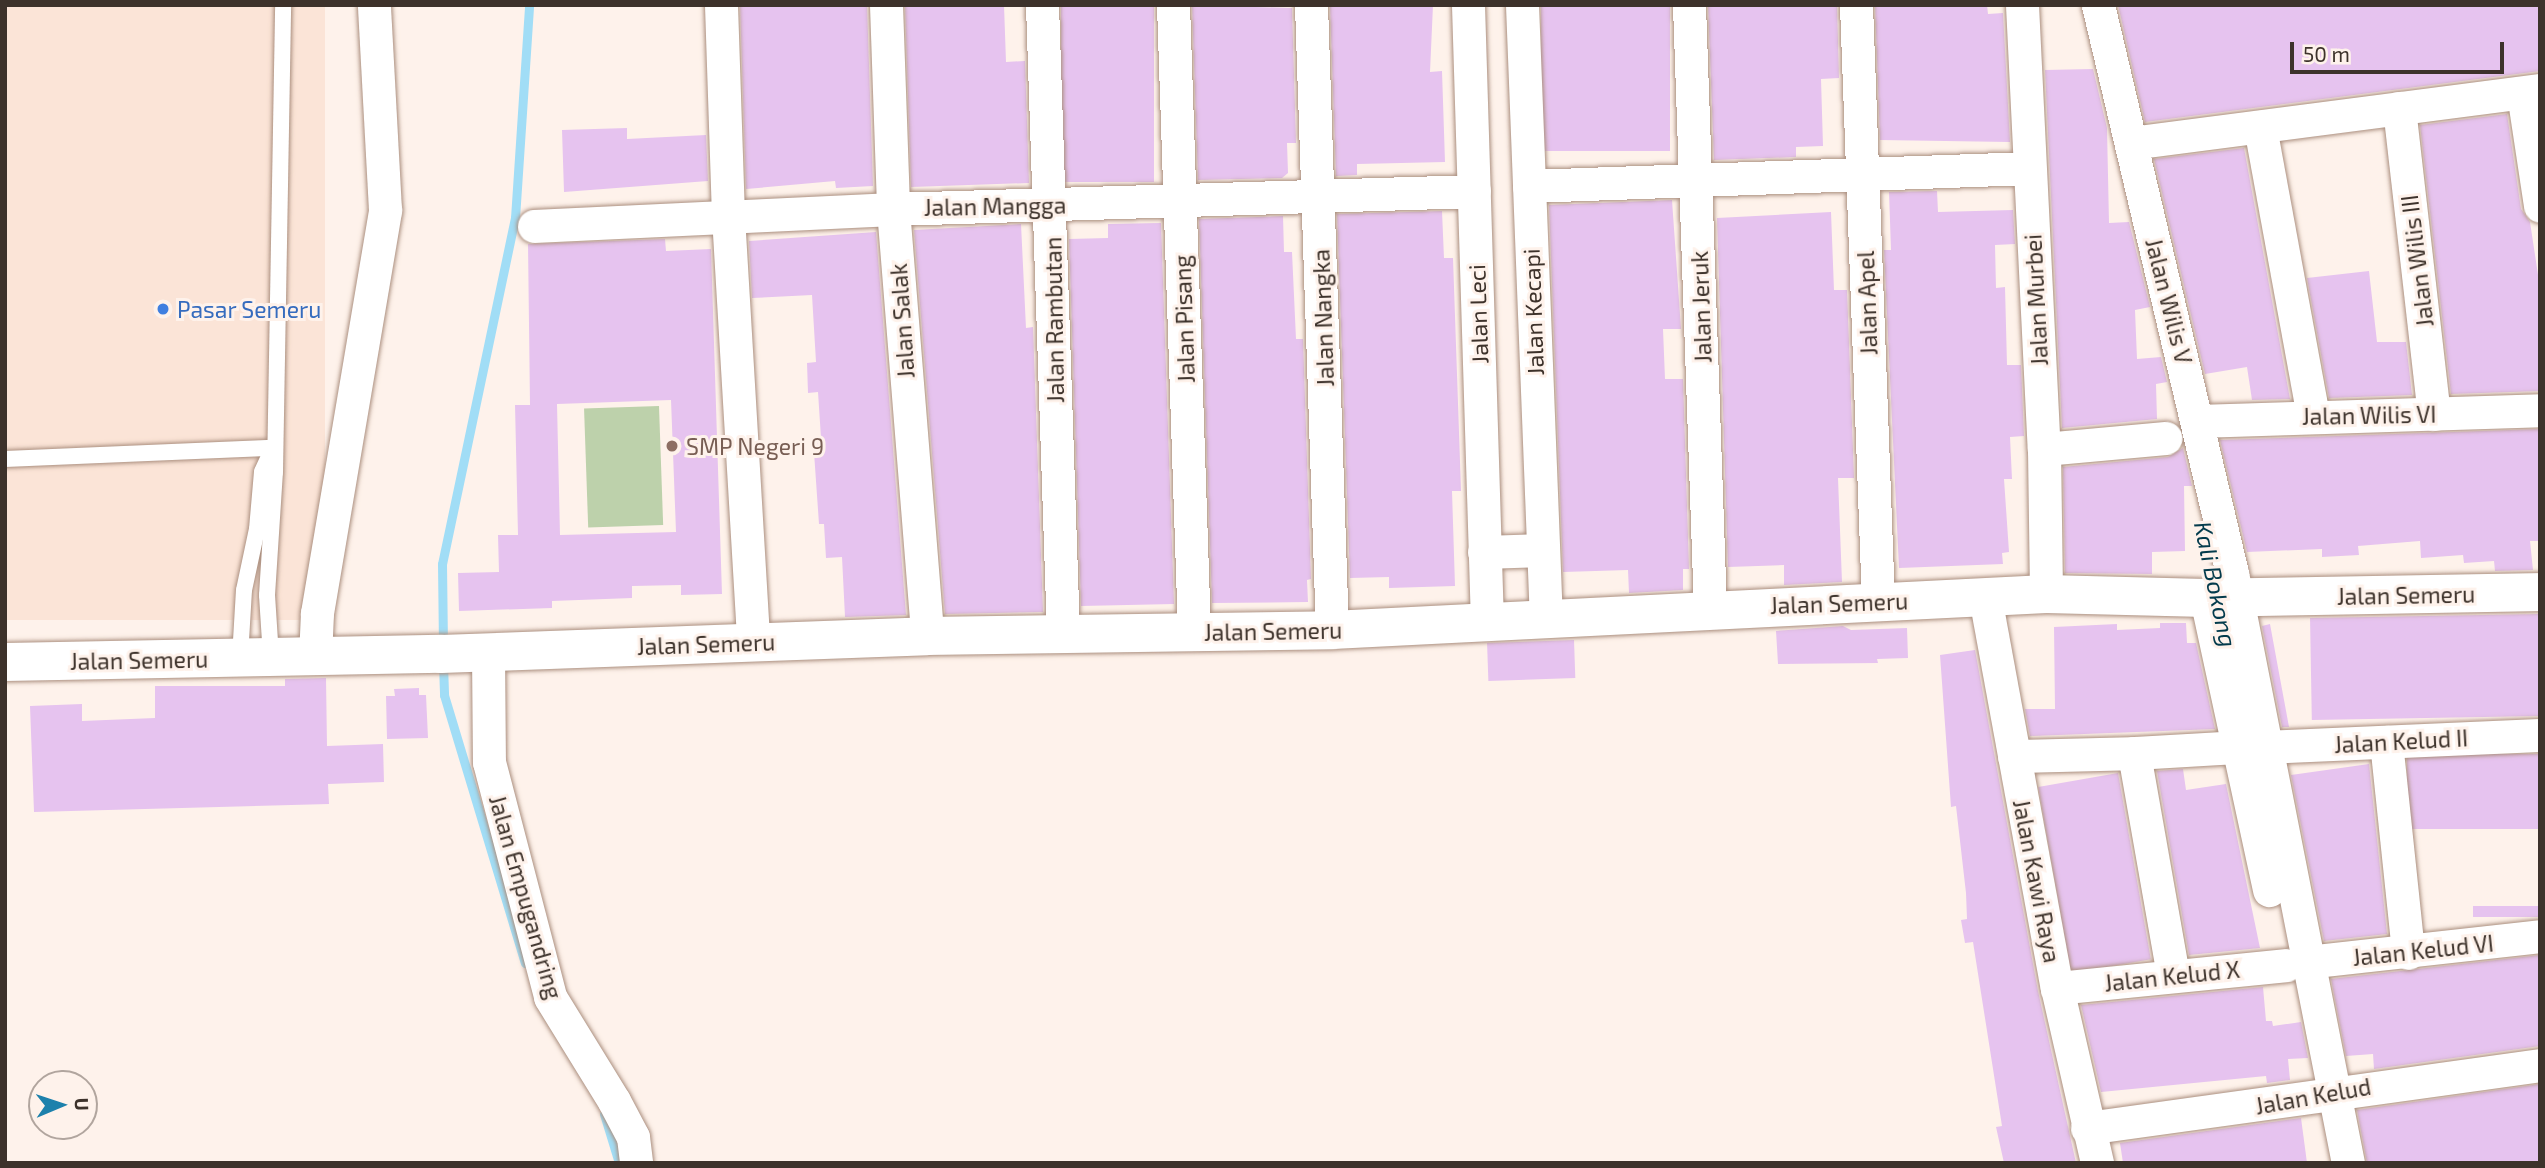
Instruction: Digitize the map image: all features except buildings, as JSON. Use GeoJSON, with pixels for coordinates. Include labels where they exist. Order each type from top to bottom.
{"type":"FeatureCollection","features":[{"type":"Feature","properties":{"kind":"street"},"geometry":{"type":"LineString","coordinates":[[315,656],[317,613],[383,230],[385,177],[374,5]]}},
{"type":"Feature","properties":{"kind":"street"},"geometry":{"type":"LineString","coordinates":[[721,5],[728,216],[753,643]]}},
{"type":"Feature","properties":{"kind":"street","name":"Jalan Salak"},"geometry":{"type":"LineString","coordinates":[[886,5],[893,209],[927,636]]}},
{"type":"Feature","properties":{"kind":"street","name":"Jalan Rambutan"},"geometry":{"type":"LineString","coordinates":[[1042,5],[1051,205],[1063,634]]}},
{"type":"Feature","properties":{"kind":"street","name":"Jalan Pisang"},"geometry":{"type":"LineString","coordinates":[[1173,5],[1194,633]]}},
{"type":"Feature","properties":{"kind":"street","name":"Jalan Nangka"},"geometry":{"type":"LineString","coordinates":[[1311,5],[1320,198],[1332,630]]}},
{"type":"Feature","properties":{"kind":"street","name":"Jalan Leci"},"geometry":{"type":"LineString","coordinates":[[1468,5],[1487,623]]}},
{"type":"Feature","properties":{"kind":"street","name":"Jalan Kecapi"},"geometry":{"type":"LineString","coordinates":[[1522,5],[1546,620]]}},
{"type":"Feature","properties":{"kind":"street","name":"Jalan Jeruk"},"geometry":{"type":"LineString","coordinates":[[1689,5],[1710,609]]}},
{"type":"Feature","properties":{"kind":"street","name":"Jalan Apel"},"geometry":{"type":"LineString","coordinates":[[1856,5],[1878,601]]}},
{"type":"Feature","properties":{"kind":"street","name":"Jalan Murbei"},"geometry":{"type":"LineString","coordinates":[[2022,5],[2044,449],[2046,594]]}},
{"type":"Feature","properties":{"kind":"street","name":"Jalan Wilis V"},"geometry":{"type":"LineString","coordinates":[[2098,5],[2198,421],[2222,598],[2250,747],[2323,1093]]}},
{"type":"Feature","properties":{"kind":"street"},"geometry":{"type":"LineString","coordinates":[[2130,143],[2531,91],[2540,206]]}},
{"type":"Feature","properties":{"kind":"street","name":"Jalan Wilis III"},"geometry":{"type":"LineString","coordinates":[[2399,108],[2434,414]]}},
{"type":"Feature","properties":{"kind":"street"},"geometry":{"type":"LineString","coordinates":[[2260,127],[2313,415]]}},
{"type":"Feature","properties":{"kind":"street"},"geometry":{"type":"LineString","coordinates":[[1529,186],[2029,168]]}},
{"type":"Feature","properties":{"kind":"street","name":"Jalan Mangga"},"geometry":{"type":"LineString","coordinates":[[534,226],[893,209],[1180,203],[1474,191]]}},
{"type":"Feature","properties":{"kind":"street","name":"Jalan Wilis VI"},"geometry":{"type":"LineString","coordinates":[[2198,421],[2313,415],[2540,410]]}},
{"type":"Feature","properties":{"kind":"street"},"geometry":{"type":"LineString","coordinates":[[2044,449],[2166,438]]}},
{"type":"Feature","properties":{"kind":"street"},"geometry":{"type":"LineString","coordinates":[[1484,552],[1543,550]]}},
{"type":"Feature","properties":{"kind":"street","name":"Jalan Semeru"},"geometry":{"type":"LineString","coordinates":[[5,662],[468,653],[927,636],[1332,630],[2046,594],[2222,598],[2540,593]]}},
{"type":"Feature","properties":{"kind":"street","name":"Jalan Kawi Raya"},"geometry":{"type":"LineString","coordinates":[[1985,597],[2057,988],[2097,1163]]}},
{"type":"Feature","properties":{"kind":"street","name":"Jalan Empugandring"},"geometry":{"type":"LineString","coordinates":[[468,653],[489,762],[547,984],[633,1137],[636,1163]]}},
{"type":"Feature","properties":{"kind":"street","name":"Jalan Kelud II"},"geometry":{"type":"LineString","coordinates":[[2014,756],[2540,735]]}},
{"type":"Feature","properties":{"kind":"street"},"geometry":{"type":"LineString","coordinates":[[2386,742],[2408,953]]}},
{"type":"Feature","properties":{"kind":"street"},"geometry":{"type":"LineString","coordinates":[[2134,753],[2173,975]]}},
{"type":"Feature","properties":{"kind":"street","name":"Jalan Kelud VI"},"geometry":{"type":"LineString","coordinates":[[2296,963],[2408,953],[2540,936]]}},
{"type":"Feature","properties":{"kind":"street","name":"Jalan Kelud X"},"geometry":{"type":"LineString","coordinates":[[2057,988],[2296,963]]}},
{"type":"Feature","properties":{"kind":"street","name":"Jalan Kelud"},"geometry":{"type":"LineString","coordinates":[[2087,1128],[2323,1093],[2540,1065]]}},
{"type":"Feature","properties":{"kind":"street"},"geometry":{"type":"LineString","coordinates":[[2323,1093],[2329,1163]]}},
{"type":"Feature","properties":{"kind":"street"},"geometry":{"type":"LineString","coordinates":[[2323,1093],[2348,1163]]}},
{"type":"Feature","properties":{"kind":"lane"},"geometry":{"type":"LineString","coordinates":[[255,658],[267,595],[283,5]]}},
{"type":"Feature","properties":{"kind":"lane"},"geometry":{"type":"LineString","coordinates":[[5,458],[273,448]]}},
{"type":"Feature","properties":{"kind":"lane"},"geometry":{"type":"LineString","coordinates":[[255,658],[244,590],[257,529],[262,472],[273,448]]}},
{"type":"Feature","properties":{"kind":"shaded area","name":"Pasar Semeru"},"geometry":{"type":"Polygon","coordinates":[[[5,5],[325,5],[325,620],[5,620],[5,5]]]}},
{"type":"Feature","properties":{"kind":"green space"},"geometry":{"type":"Polygon","coordinates":[[[659,406],[663,525],[588,528],[584,409],[659,406]]]}},
{"type":"Feature","properties":{"kind":"waterway"},"geometry":{"type":"LineString","coordinates":[[443,646],[442,564],[515,218],[529,5]]}},
{"type":"Feature","properties":{"kind":"waterway"},"geometry":{"type":"LineString","coordinates":[[443,664],[444,695],[525,963]]}},
{"type":"Feature","properties":{"kind":"waterway"},"geometry":{"type":"LineString","coordinates":[[604,1114],[619,1163]]}},
{"type":"Feature","properties":{"kind":"place","name":"Pasar Semeru"},"geometry":{"type":"Point","coordinates":[163,309]}},
{"type":"Feature","properties":{"kind":"place","name":"SMP Negeri 9"},"geometry":{"type":"Point","coordinates":[672,446]}},
{"type":"Feature","properties":{"kind":"water label","name":"Kali Bokong"},"geometry":{"type":"Point","coordinates":[2216,584]}}]}
